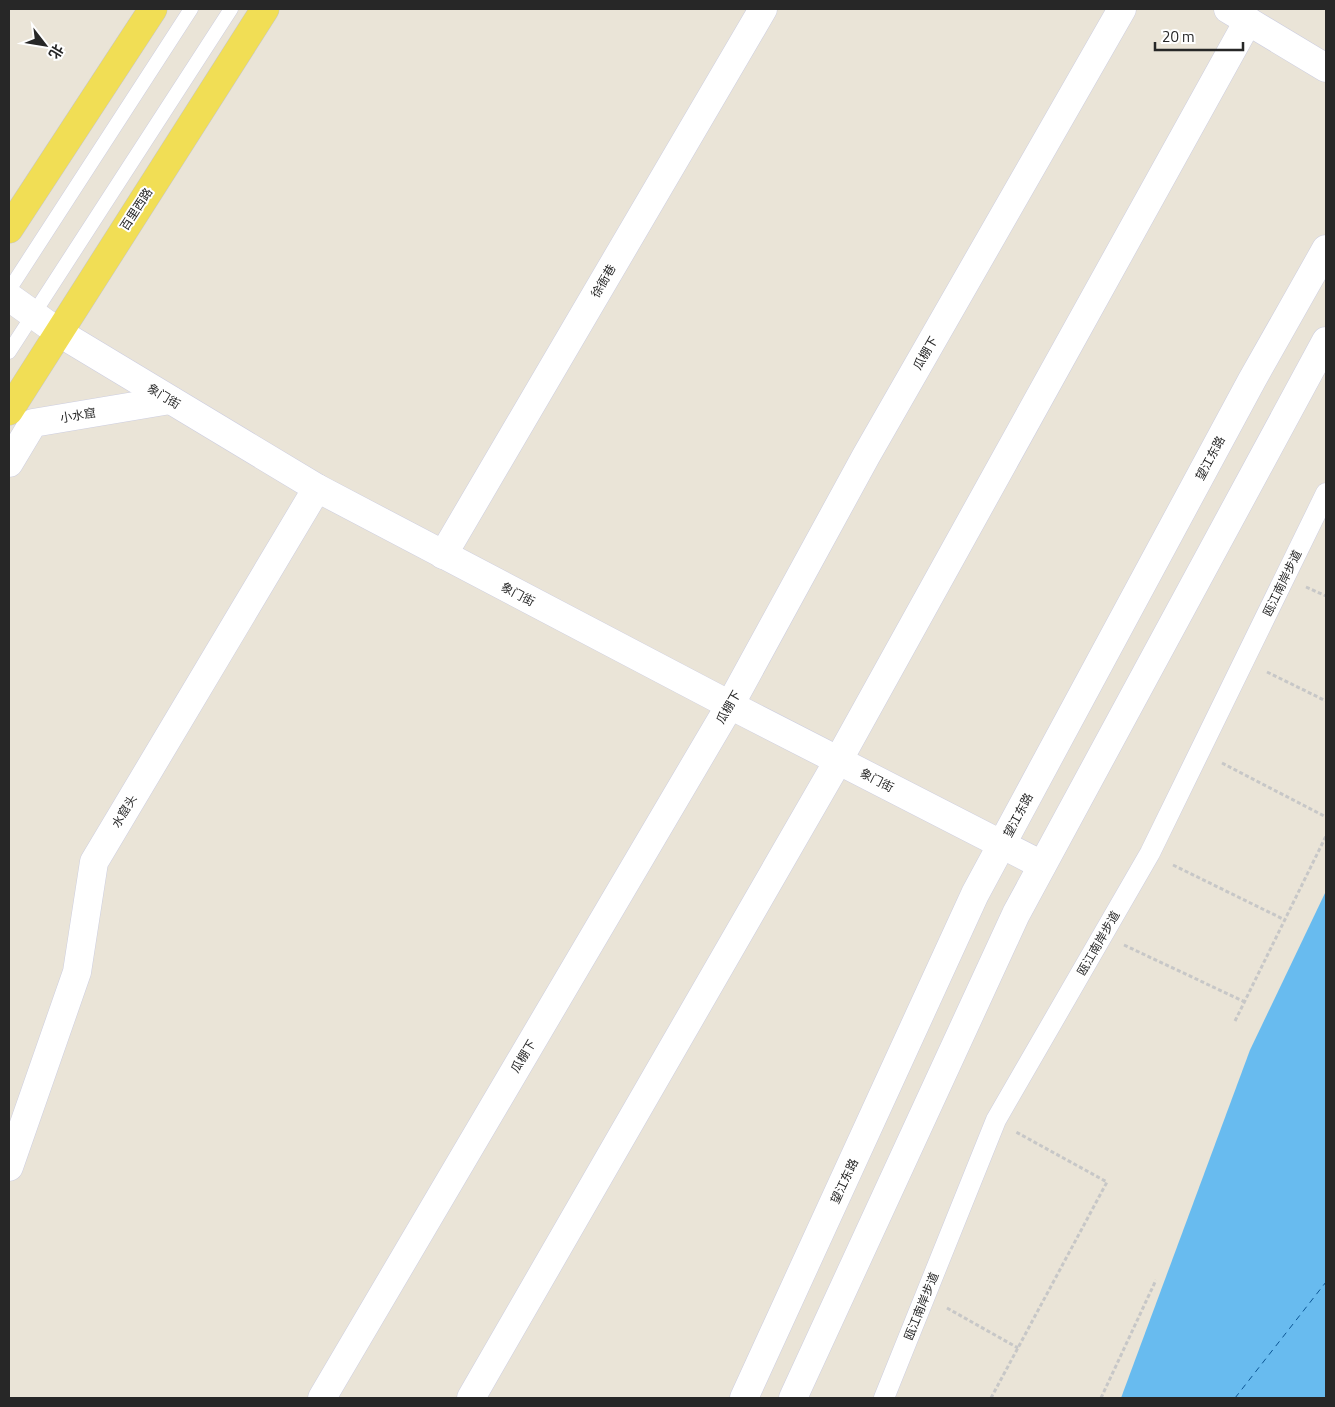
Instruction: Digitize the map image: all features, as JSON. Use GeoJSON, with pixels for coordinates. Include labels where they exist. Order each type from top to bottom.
{"type":"FeatureCollection","features":[{"type":"Feature","properties":{"kind":"main road"},"geometry":{"type":"LineString","coordinates":[[9,229],[153,9]]}},
{"type":"Feature","properties":{"kind":"main road","name":"百里西路"},"geometry":{"type":"LineString","coordinates":[[9,411],[265,9]]}},
{"type":"Feature","properties":{"kind":"street","name":"徐衙巷"},"geometry":{"type":"LineString","coordinates":[[444,554],[763,9]]}},
{"type":"Feature","properties":{"kind":"street","name":"瓜棚下"},"geometry":{"type":"LineString","coordinates":[[322,1398],[730,705],[866,456],[1122,9]]}},
{"type":"Feature","properties":{"kind":"street"},"geometry":{"type":"LineString","coordinates":[[471,1398],[838,761],[1238,15],[1326,68]]}},
{"type":"Feature","properties":{"kind":"street","name":"望江东路"},"geometry":{"type":"LineString","coordinates":[[744,1398],[976,894],[1252,380],[1326,249]]}},
{"type":"Feature","properties":{"kind":"street","name":"象门街"},"geometry":{"type":"LineString","coordinates":[[9,297],[58,332],[317,488],[730,705],[1042,865]]}},
{"type":"Feature","properties":{"kind":"street"},"geometry":{"type":"LineString","coordinates":[[793,1398],[1016,914],[1326,341]]}},
{"type":"Feature","properties":{"kind":"street","name":"小水窟"},"geometry":{"type":"LineString","coordinates":[[9,463],[33,423],[170,400]]}},
{"type":"Feature","properties":{"kind":"street","name":"水窟头"},"geometry":{"type":"LineString","coordinates":[[9,1167],[77,972],[94,862],[317,488]]}},
{"type":"Feature","properties":{"kind":"street","name":"瓯江南岸步道"},"geometry":{"type":"LineString","coordinates":[[884,1398],[996,1120],[1150,853],[1326,493]]}},
{"type":"Feature","properties":{"kind":"lane"},"geometry":{"type":"LineString","coordinates":[[9,290],[190,9]]}},
{"type":"Feature","properties":{"kind":"lane"},"geometry":{"type":"LineString","coordinates":[[9,352],[230,9]]}},
{"type":"Feature","properties":{"kind":"path"},"geometry":{"type":"LineString","coordinates":[[1244,661],[1326,701]]}},
{"type":"Feature","properties":{"kind":"path"},"geometry":{"type":"LineString","coordinates":[[1200,751],[1326,817]]}},
{"type":"Feature","properties":{"kind":"path"},"geometry":{"type":"LineString","coordinates":[[1235,1021],[1326,836]]}},
{"type":"Feature","properties":{"kind":"path"},"geometry":{"type":"LineString","coordinates":[[1150,853],[1285,920]]}},
{"type":"Feature","properties":{"kind":"path"},"geometry":{"type":"LineString","coordinates":[[1103,935],[1245,1002]]}},
{"type":"Feature","properties":{"kind":"path"},"geometry":{"type":"LineString","coordinates":[[991,1398],[1107,1182],[996,1120]]}},
{"type":"Feature","properties":{"kind":"path"},"geometry":{"type":"LineString","coordinates":[[1101,1398],[1156,1280]]}},
{"type":"Feature","properties":{"kind":"path"},"geometry":{"type":"LineString","coordinates":[[925,1296],[1018,1348]]}},
{"type":"Feature","properties":{"kind":"water"},"geometry":{"type":"Polygon","coordinates":[[[1326,891],[1326,1398],[1121,1398],[1250,1050],[1326,891]]]}},
{"type":"Feature","properties":{"kind":"ferry route"},"geometry":{"type":"LineString","coordinates":[[1235,1398],[1326,1282]]}}]}
